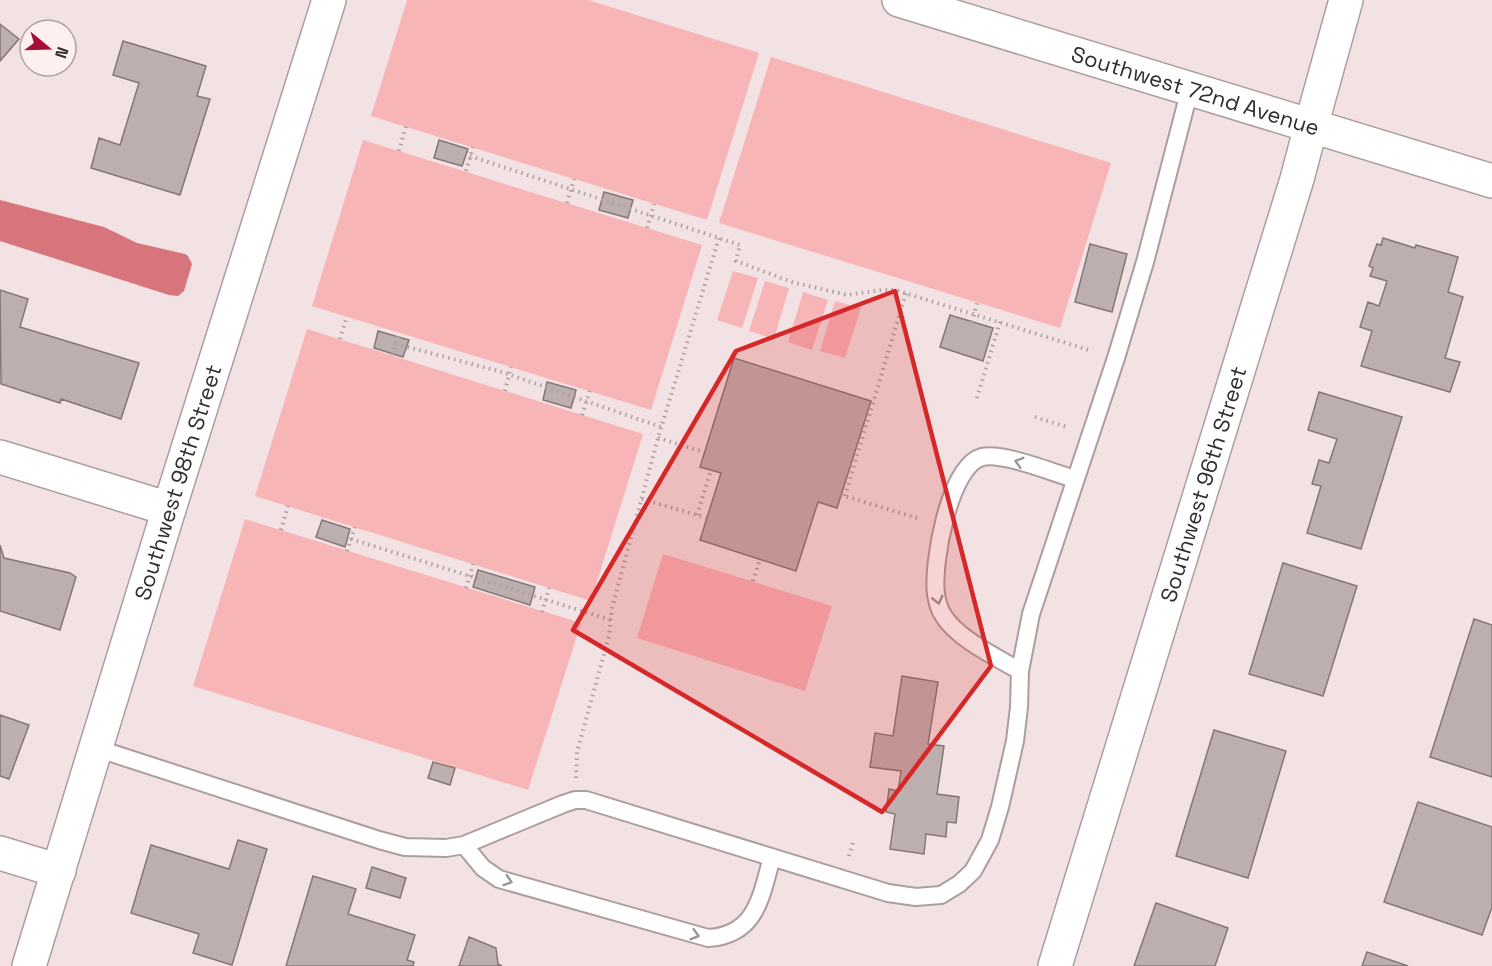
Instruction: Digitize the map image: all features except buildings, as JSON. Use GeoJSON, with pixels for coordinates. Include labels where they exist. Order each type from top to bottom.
{"type":"FeatureCollection","features":[{"type":"Feature","properties":{"kind":"street","name":"Southwest 98th Street"},"geometry":{"type":"LineString","coordinates":[[29,966],[329,0]]}},
{"type":"Feature","properties":{"kind":"street","name":"Southwest 72nd Avenue"},"geometry":{"type":"LineString","coordinates":[[899,0],[1492,182]]}},
{"type":"Feature","properties":{"kind":"street","name":"Southwest 96th Street"},"geometry":{"type":"LineString","coordinates":[[1055,966],[1294,191],[1346,0]]}},
{"type":"Feature","properties":{"kind":"street"},"geometry":{"type":"LineString","coordinates":[[0,457],[170,509]]}},
{"type":"Feature","properties":{"kind":"street"},"geometry":{"type":"LineString","coordinates":[[0,853],[59,871]]}},
{"type":"Feature","properties":{"kind":"lane"},"geometry":{"type":"LineString","coordinates":[[96,748],[405,847],[446,848],[464,845],[562,804],[575,800],[586,800],[888,893],[929,897],[941,895],[959,884],[973,871],[990,840],[1015,741],[1020,671],[1030,614],[1116,358],[1145,262],[1190,89]]}},
{"type":"Feature","properties":{"kind":"lane"},"geometry":{"type":"LineString","coordinates":[[1020,671],[983,650],[952,627],[939,607],[935,585],[936,555],[952,495],[958,480],[980,457],[996,456],[1075,479]]}},
{"type":"Feature","properties":{"kind":"lane"},"geometry":{"type":"LineString","coordinates":[[464,845],[483,868],[499,879],[708,938],[722,938],[746,924],[759,902],[772,857]]}},
{"type":"Feature","properties":{"kind":"path"},"geometry":{"type":"LineString","coordinates":[[399,151],[406,126]]}},
{"type":"Feature","properties":{"kind":"path"},"geometry":{"type":"LineString","coordinates":[[466,171],[473,147]]}},
{"type":"Feature","properties":{"kind":"path"},"geometry":{"type":"LineString","coordinates":[[470,156],[740,245],[736,261],[792,282],[847,295],[895,290],[1116,358]]}},
{"type":"Feature","properties":{"kind":"path"},"geometry":{"type":"LineString","coordinates":[[567,203],[574,178]]}},
{"type":"Feature","properties":{"kind":"path"},"geometry":{"type":"LineString","coordinates":[[647,228],[654,204]]}},
{"type":"Feature","properties":{"kind":"path"},"geometry":{"type":"LineString","coordinates":[[577,752],[609,636],[612,608],[661,427],[719,238]]}},
{"type":"Feature","properties":{"kind":"path"},"geometry":{"type":"LineString","coordinates":[[906,293],[843,496],[917,518]]}},
{"type":"Feature","properties":{"kind":"path"},"geometry":{"type":"LineString","coordinates":[[972,322],[978,303]]}},
{"type":"Feature","properties":{"kind":"path"},"geometry":{"type":"LineString","coordinates":[[340,339],[347,316]]}},
{"type":"Feature","properties":{"kind":"path"},"geometry":{"type":"LineString","coordinates":[[977,398],[1000,322]]}},
{"type":"Feature","properties":{"kind":"path"},"geometry":{"type":"LineString","coordinates":[[392,356],[399,333]]}},
{"type":"Feature","properties":{"kind":"path"},"geometry":{"type":"LineString","coordinates":[[396,344],[475,364],[661,427]]}},
{"type":"Feature","properties":{"kind":"path"},"geometry":{"type":"LineString","coordinates":[[505,391],[512,367]]}},
{"type":"Feature","properties":{"kind":"path"},"geometry":{"type":"LineString","coordinates":[[582,415],[590,392]]}},
{"type":"Feature","properties":{"kind":"path"},"geometry":{"type":"LineString","coordinates":[[1035,417],[1090,435]]}},
{"type":"Feature","properties":{"kind":"path"},"geometry":{"type":"LineString","coordinates":[[658,438],[704,452]]}},
{"type":"Feature","properties":{"kind":"path"},"geometry":{"type":"LineString","coordinates":[[697,515],[711,470]]}},
{"type":"Feature","properties":{"kind":"path"},"geometry":{"type":"LineString","coordinates":[[642,499],[707,518]]}},
{"type":"Feature","properties":{"kind":"path"},"geometry":{"type":"LineString","coordinates":[[281,530],[288,506]]}},
{"type":"Feature","properties":{"kind":"path"},"geometry":{"type":"LineString","coordinates":[[347,551],[355,527]]}},
{"type":"Feature","properties":{"kind":"path"},"geometry":{"type":"LineString","coordinates":[[351,539],[611,620]]}},
{"type":"Feature","properties":{"kind":"path"},"geometry":{"type":"LineString","coordinates":[[753,581],[760,559]]}},
{"type":"Feature","properties":{"kind":"path"},"geometry":{"type":"LineString","coordinates":[[466,588],[473,564]]}},
{"type":"Feature","properties":{"kind":"path"},"geometry":{"type":"LineString","coordinates":[[542,612],[549,588]]}},
{"type":"Feature","properties":{"kind":"highlighted area"},"geometry":{"type":"Polygon","coordinates":[[[895,291],[991,666],[882,812],[573,630],[736,351],[895,291]]]}},
{"type":"Feature","properties":{"kind":"shaded area"},"geometry":{"type":"Polygon","coordinates":[[[407,0],[588,0],[759,53],[707,220],[371,116],[407,0]]]}},
{"type":"Feature","properties":{"kind":"shaded area"},"geometry":{"type":"Polygon","coordinates":[[[771,57],[1111,163],[1060,328],[719,223],[771,57]]]}},
{"type":"Feature","properties":{"kind":"shaded area"},"geometry":{"type":"Polygon","coordinates":[[[363,140],[702,245],[651,410],[312,306],[363,140]]]}},
{"type":"Feature","properties":{"kind":"shaded area"},"geometry":{"type":"Polygon","coordinates":[[[0,200],[104,227],[137,243],[185,254],[192,264],[184,291],[178,296],[169,295],[0,241],[0,200]]]}},
{"type":"Feature","properties":{"kind":"shaded area"},"geometry":{"type":"Polygon","coordinates":[[[733,271],[758,278],[742,328],[717,320],[733,271]]]}},
{"type":"Feature","properties":{"kind":"shaded area"},"geometry":{"type":"Polygon","coordinates":[[[765,281],[789,288],[774,339],[749,331],[765,281]]]}},
{"type":"Feature","properties":{"kind":"shaded area"},"geometry":{"type":"Polygon","coordinates":[[[803,292],[828,300],[812,350],[788,342],[803,292]]]}},
{"type":"Feature","properties":{"kind":"shaded area"},"geometry":{"type":"Polygon","coordinates":[[[835,301],[861,308],[845,358],[820,351],[835,301]]]}},
{"type":"Feature","properties":{"kind":"shaded area"},"geometry":{"type":"Polygon","coordinates":[[[307,329],[643,434],[591,601],[255,496],[307,329]]]}},
{"type":"Feature","properties":{"kind":"shaded area"},"geometry":{"type":"Polygon","coordinates":[[[245,519],[581,623],[528,790],[193,686],[245,519]]]}},
{"type":"Feature","properties":{"kind":"shaded area"},"geometry":{"type":"Polygon","coordinates":[[[663,554],[832,606],[805,691],[637,638],[663,554]]]}}]}
